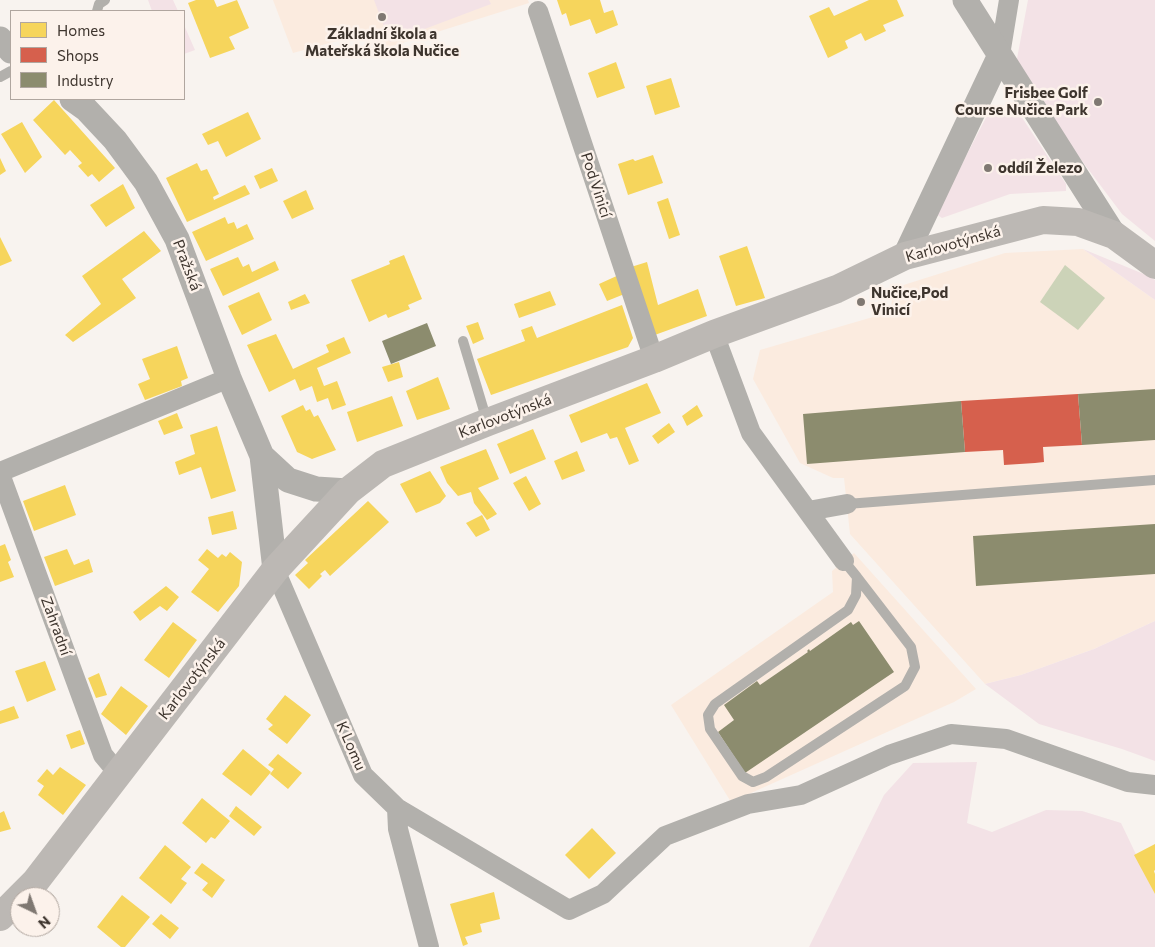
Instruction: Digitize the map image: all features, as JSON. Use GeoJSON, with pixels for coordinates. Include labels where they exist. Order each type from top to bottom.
{"type":"FeatureCollection","features":[{"type":"Feature","properties":{"kind":"main road","name":"Karlovotýnská"},"geometry":{"type":"LineString","coordinates":[[30,887],[275,570],[348,491],[383,464],[714,334],[837,289],[906,256],[1043,220],[1078,222],[1114,235],[1155,265]]}},
{"type":"Feature","properties":{"kind":"main road","name":"Karlovotýnská"},"geometry":{"type":"LineString","coordinates":[[0,917],[10,907]]}},
{"type":"Feature","properties":{"kind":"street"},"geometry":{"type":"LineString","coordinates":[[965,0],[1114,235]]}},
{"type":"Feature","properties":{"kind":"street"},"geometry":{"type":"LineString","coordinates":[[906,256],[1000,55],[1008,0]]}},
{"type":"Feature","properties":{"kind":"street","name":"Pod Vinicí"},"geometry":{"type":"LineString","coordinates":[[538,11],[654,359]]}},
{"type":"Feature","properties":{"kind":"street"},"geometry":{"type":"LineString","coordinates":[[0,38],[10,50]]}},
{"type":"Feature","properties":{"kind":"street","name":"Pražská"},"geometry":{"type":"LineString","coordinates":[[73,100],[86,109],[115,140],[146,182],[177,239],[229,378],[262,456],[275,570]]}},
{"type":"Feature","properties":{"kind":"street"},"geometry":{"type":"LineString","coordinates":[[714,334],[750,433],[844,561]]}},
{"type":"Feature","properties":{"kind":"street","name":"Zahradní"},"geometry":{"type":"LineString","coordinates":[[118,773],[103,754],[0,473],[229,378]]}},
{"type":"Feature","properties":{"kind":"street","name":"Pražská"},"geometry":{"type":"LineString","coordinates":[[262,456],[288,480],[316,490],[348,491]]}},
{"type":"Feature","properties":{"kind":"street"},"geometry":{"type":"LineString","coordinates":[[808,511],[846,504]]}},
{"type":"Feature","properties":{"kind":"street","name":"K Lomu"},"geometry":{"type":"LineString","coordinates":[[275,570],[363,775],[397,808],[569,910],[603,894],[665,836],[748,804],[801,794],[889,755],[951,734],[1006,739],[1128,782],[1155,785]]}},
{"type":"Feature","properties":{"kind":"street"},"geometry":{"type":"LineString","coordinates":[[397,808],[398,829],[429,947]]}},
{"type":"Feature","properties":{"kind":"lane"},"geometry":{"type":"LineString","coordinates":[[97,10],[99,4],[105,0]]}},
{"type":"Feature","properties":{"kind":"lane"},"geometry":{"type":"LineString","coordinates":[[463,342],[488,422]]}},
{"type":"Feature","properties":{"kind":"lane"},"geometry":{"type":"LineString","coordinates":[[846,504],[1155,480]]}},
{"type":"Feature","properties":{"kind":"lane"},"geometry":{"type":"LineString","coordinates":[[844,561],[857,577],[911,647],[915,667],[905,686],[766,777],[753,782],[742,776],[710,728],[708,716],[715,704],[848,610],[856,595],[857,577]]}},
{"type":"Feature","properties":{"kind":"shaded area"},"geometry":{"type":"Polygon","coordinates":[[[148,0],[173,0],[178,10],[152,10],[148,0]]]}},
{"type":"Feature","properties":{"kind":"shaded area","name":"Základní škola a Mateřská škola Nučice"},"geometry":{"type":"Polygon","coordinates":[[[273,0],[528,0],[529,3],[380,50],[374,31],[293,53],[273,0]]]}},
{"type":"Feature","properties":{"kind":"shaded area"},"geometry":{"type":"Polygon","coordinates":[[[374,0],[489,0],[491,4],[390,42],[374,0]]]}},
{"type":"Feature","properties":{"kind":"shaded area","name":"Frisbee Golf Course Nučice Park"},"geometry":{"type":"Polygon","coordinates":[[[1028,0],[1155,0],[1155,241],[1122,214],[1067,141],[1016,64],[1028,0]]]}},
{"type":"Feature","properties":{"kind":"shaded area"},"geometry":{"type":"Polygon","coordinates":[[[185,27],[195,50],[185,54],[185,27]]]}},
{"type":"Feature","properties":{"kind":"shaded area"},"geometry":{"type":"Polygon","coordinates":[[[1015,107],[1066,184],[1066,191],[1010,194],[942,218],[936,214],[991,108],[1015,107]]]}},
{"type":"Feature","properties":{"kind":"shaded area"},"geometry":{"type":"Polygon","coordinates":[[[1083,249],[1155,300],[1155,621],[1094,649],[1021,675],[985,684],[850,534],[844,478],[833,478],[800,463],[753,379],[760,350],[890,312],[894,288],[1005,253],[1083,249]]]}},
{"type":"Feature","properties":{"kind":"shaded area"},"geometry":{"type":"Polygon","coordinates":[[[1083,249],[1151,277],[1155,280],[1155,300],[1083,249]]]}},
{"type":"Feature","properties":{"kind":"shaded area"},"geometry":{"type":"Polygon","coordinates":[[[1065,265],[1105,298],[1078,330],[1040,302],[1065,265]]]}},
{"type":"Feature","properties":{"kind":"shaded area"},"geometry":{"type":"Polygon","coordinates":[[[854,553],[976,689],[954,702],[731,802],[671,705],[833,592],[832,571],[854,553]]]}},
{"type":"Feature","properties":{"kind":"shaded area"},"geometry":{"type":"Polygon","coordinates":[[[1155,621],[1155,761],[1039,724],[985,684],[1021,675],[1094,649],[1155,621]]]}},
{"type":"Feature","properties":{"kind":"shaded area"},"geometry":{"type":"Polygon","coordinates":[[[977,762],[967,823],[992,832],[1046,810],[1082,811],[1121,823],[1155,894],[1155,947],[809,947],[884,795],[913,763],[977,762]]]}},
{"type":"Feature","properties":{"kind":"building: Homes"},"geometry":{"type":"Polygon","coordinates":[[[196,0],[214,0],[217,7],[237,0],[249,28],[229,37],[235,49],[210,58],[188,3],[196,0]]]}},
{"type":"Feature","properties":{"kind":"building: Homes"},"geometry":{"type":"Polygon","coordinates":[[[557,0],[600,0],[604,13],[613,10],[618,25],[596,34],[590,19],[570,26],[566,13],[562,15],[557,0]]]}},
{"type":"Feature","properties":{"kind":"building: Homes"},"geometry":{"type":"Polygon","coordinates":[[[869,0],[897,0],[904,16],[883,25],[886,31],[865,41],[861,33],[845,41],[848,48],[828,58],[809,16],[829,7],[834,16],[869,0]]]}},
{"type":"Feature","properties":{"kind":"building: Homes"},"geometry":{"type":"Polygon","coordinates":[[[616,62],[625,88],[597,98],[588,73],[616,62]]]}},
{"type":"Feature","properties":{"kind":"building: Homes"},"geometry":{"type":"Polygon","coordinates":[[[671,78],[680,107],[655,115],[646,86],[671,78]]]}},
{"type":"Feature","properties":{"kind":"building: Homes"},"geometry":{"type":"Polygon","coordinates":[[[54,100],[115,168],[99,182],[92,174],[88,177],[78,166],[82,163],[70,150],[65,155],[33,120],[54,100]]]}},
{"type":"Feature","properties":{"kind":"building: Homes"},"geometry":{"type":"Polygon","coordinates":[[[248,112],[261,139],[226,157],[218,141],[208,145],[202,134],[248,112]]]}},
{"type":"Feature","properties":{"kind":"building: Homes"},"geometry":{"type":"Polygon","coordinates":[[[22,122],[42,157],[25,173],[1,134],[22,122]]]}},
{"type":"Feature","properties":{"kind":"building: Homes"},"geometry":{"type":"Polygon","coordinates":[[[653,155],[663,183],[628,195],[618,164],[653,155]]]}},
{"type":"Feature","properties":{"kind":"building: Homes"},"geometry":{"type":"Polygon","coordinates":[[[0,158],[6,171],[0,175],[0,158]]]}},
{"type":"Feature","properties":{"kind":"building: Homes"},"geometry":{"type":"Polygon","coordinates":[[[197,163],[201,171],[207,169],[219,194],[213,197],[214,200],[245,185],[250,194],[187,222],[166,178],[197,163]]]}},
{"type":"Feature","properties":{"kind":"building: Homes"},"geometry":{"type":"Polygon","coordinates":[[[272,168],[278,181],[260,189],[254,176],[272,168]]]}},
{"type":"Feature","properties":{"kind":"building: Homes"},"geometry":{"type":"Polygon","coordinates":[[[123,184],[135,208],[106,227],[90,205],[123,184]]]}},
{"type":"Feature","properties":{"kind":"building: Homes"},"geometry":{"type":"Polygon","coordinates":[[[306,190],[314,209],[292,219],[283,201],[306,190]]]}},
{"type":"Feature","properties":{"kind":"building: Homes"},"geometry":{"type":"Polygon","coordinates":[[[668,198],[680,235],[669,239],[657,202],[668,198]]]}},
{"type":"Feature","properties":{"kind":"building: Homes"},"geometry":{"type":"Polygon","coordinates":[[[225,217],[228,224],[234,222],[237,229],[247,224],[254,239],[206,261],[192,232],[225,217]]]}},
{"type":"Feature","properties":{"kind":"building: Homes"},"geometry":{"type":"Polygon","coordinates":[[[144,231],[161,251],[122,279],[136,298],[73,342],[65,335],[101,304],[82,276],[144,231]]]}},
{"type":"Feature","properties":{"kind":"building: Homes"},"geometry":{"type":"Polygon","coordinates":[[[0,237],[12,261],[0,266],[0,237]]]}},
{"type":"Feature","properties":{"kind":"building: Homes"},"geometry":{"type":"Polygon","coordinates":[[[747,246],[765,298],[736,306],[719,256],[747,246]]]}},
{"type":"Feature","properties":{"kind":"building: Homes"},"geometry":{"type":"Polygon","coordinates":[[[404,255],[422,299],[408,305],[410,309],[388,318],[386,314],[369,322],[351,280],[390,264],[389,261],[404,255]]]}},
{"type":"Feature","properties":{"kind":"building: Homes"},"geometry":{"type":"Polygon","coordinates":[[[238,257],[243,267],[249,264],[252,272],[275,261],[279,270],[223,296],[210,269],[238,257]]]}},
{"type":"Feature","properties":{"kind":"building: Homes"},"geometry":{"type":"Polygon","coordinates":[[[647,262],[658,305],[698,289],[707,316],[652,336],[631,267],[647,262]]]}},
{"type":"Feature","properties":{"kind":"building: Homes"},"geometry":{"type":"Polygon","coordinates":[[[621,274],[627,293],[607,301],[599,284],[621,274]]]}},
{"type":"Feature","properties":{"kind":"building: Homes"},"geometry":{"type":"Polygon","coordinates":[[[550,291],[556,305],[519,318],[514,304],[550,291]]]}},
{"type":"Feature","properties":{"kind":"building: Homes"},"geometry":{"type":"Polygon","coordinates":[[[259,292],[272,320],[242,335],[228,306],[259,292]]]}},
{"type":"Feature","properties":{"kind":"building: Homes"},"geometry":{"type":"Polygon","coordinates":[[[305,294],[310,303],[291,310],[288,302],[305,294]]]}},
{"type":"Feature","properties":{"kind":"building: Homes"},"geometry":{"type":"Polygon","coordinates":[[[622,305],[633,338],[628,347],[491,395],[477,359],[525,341],[521,330],[532,326],[537,338],[622,305]]]}},
{"type":"Feature","properties":{"kind":"building: Homes"},"geometry":{"type":"Polygon","coordinates":[[[478,322],[484,339],[473,344],[466,326],[478,322]]]}},
{"type":"Feature","properties":{"kind":"building: Homes"},"geometry":{"type":"Polygon","coordinates":[[[276,334],[293,369],[329,352],[326,345],[344,337],[351,353],[317,368],[324,386],[337,381],[346,405],[332,410],[328,398],[317,402],[312,386],[300,391],[295,379],[269,392],[247,345],[276,334]]]}},
{"type":"Feature","properties":{"kind":"building: Homes"},"geometry":{"type":"Polygon","coordinates":[[[177,346],[188,378],[181,381],[182,386],[145,400],[138,384],[150,379],[142,359],[177,346]]]}},
{"type":"Feature","properties":{"kind":"building: Homes"},"geometry":{"type":"Polygon","coordinates":[[[399,362],[403,377],[388,382],[382,367],[399,362]]]}},
{"type":"Feature","properties":{"kind":"building: Homes"},"geometry":{"type":"Polygon","coordinates":[[[438,377],[450,409],[417,420],[406,391],[438,377]]]}},
{"type":"Feature","properties":{"kind":"building: Homes"},"geometry":{"type":"Polygon","coordinates":[[[647,383],[661,413],[625,428],[639,461],[629,465],[617,437],[610,439],[607,433],[581,443],[569,415],[647,383]]]}},
{"type":"Feature","properties":{"kind":"building: Homes"},"geometry":{"type":"Polygon","coordinates":[[[392,396],[403,426],[357,442],[347,412],[392,396]]]}},
{"type":"Feature","properties":{"kind":"building: Homes"},"geometry":{"type":"Polygon","coordinates":[[[303,405],[306,411],[310,409],[314,417],[318,415],[336,450],[312,459],[297,452],[281,416],[303,405]]]}},
{"type":"Feature","properties":{"kind":"building: Homes"},"geometry":{"type":"Polygon","coordinates":[[[697,405],[703,416],[687,426],[682,416],[697,405]]]}},
{"type":"Feature","properties":{"kind":"building: Homes"},"geometry":{"type":"Polygon","coordinates":[[[177,413],[183,428],[164,435],[158,421],[177,413]]]}},
{"type":"Feature","properties":{"kind":"building: Homes"},"geometry":{"type":"Polygon","coordinates":[[[669,423],[675,432],[658,444],[652,436],[669,423]]]}},
{"type":"Feature","properties":{"kind":"building: Homes"},"geometry":{"type":"Polygon","coordinates":[[[217,426],[236,491],[211,499],[201,467],[179,475],[175,462],[195,454],[190,435],[217,426]]]}},
{"type":"Feature","properties":{"kind":"building: Homes"},"geometry":{"type":"Polygon","coordinates":[[[533,429],[546,459],[510,474],[497,444],[533,429]]]}},
{"type":"Feature","properties":{"kind":"building: Homes"},"geometry":{"type":"Polygon","coordinates":[[[486,449],[499,479],[478,488],[497,514],[487,520],[474,503],[471,492],[458,496],[447,483],[440,467],[486,449]]]}},
{"type":"Feature","properties":{"kind":"building: Homes"},"geometry":{"type":"Polygon","coordinates":[[[577,451],[585,471],[562,480],[554,461],[577,451]]]}},
{"type":"Feature","properties":{"kind":"building: Homes"},"geometry":{"type":"Polygon","coordinates":[[[430,471],[446,496],[440,503],[416,513],[400,484],[430,471]]]}},
{"type":"Feature","properties":{"kind":"building: Homes"},"geometry":{"type":"Polygon","coordinates":[[[526,476],[541,504],[529,511],[513,483],[526,476]]]}},
{"type":"Feature","properties":{"kind":"building: Homes"},"geometry":{"type":"Polygon","coordinates":[[[65,485],[76,515],[34,531],[23,501],[65,485]]]}},
{"type":"Feature","properties":{"kind":"building: Homes"},"geometry":{"type":"Polygon","coordinates":[[[368,501],[389,522],[330,576],[325,570],[320,574],[322,576],[309,589],[295,575],[308,563],[305,560],[368,501]]]}},
{"type":"Feature","properties":{"kind":"building: Homes"},"geometry":{"type":"Polygon","coordinates":[[[233,511],[237,529],[212,535],[208,517],[233,511]]]}},
{"type":"Feature","properties":{"kind":"building: Homes"},"geometry":{"type":"Polygon","coordinates":[[[482,515],[490,530],[476,537],[466,523],[482,515]]]}},
{"type":"Feature","properties":{"kind":"building: Homes"},"geometry":{"type":"Polygon","coordinates":[[[5,544],[11,560],[8,562],[14,577],[0,582],[0,546],[5,544]]]}},
{"type":"Feature","properties":{"kind":"building: Homes"},"geometry":{"type":"Polygon","coordinates":[[[67,549],[74,565],[89,559],[93,572],[55,586],[44,557],[67,549]]]}},
{"type":"Feature","properties":{"kind":"building: Homes"},"geometry":{"type":"Polygon","coordinates":[[[207,549],[218,558],[222,554],[226,557],[230,552],[242,562],[239,586],[218,612],[191,592],[209,569],[198,560],[207,549]]]}},
{"type":"Feature","properties":{"kind":"building: Homes"},"geometry":{"type":"Polygon","coordinates":[[[166,586],[179,597],[167,611],[160,606],[140,621],[133,612],[166,586]]]}},
{"type":"Feature","properties":{"kind":"building: Homes"},"geometry":{"type":"Polygon","coordinates":[[[173,622],[197,640],[169,678],[144,660],[173,622]]]}},
{"type":"Feature","properties":{"kind":"building: Homes"},"geometry":{"type":"Polygon","coordinates":[[[45,661],[56,690],[27,702],[15,671],[45,661]]]}},
{"type":"Feature","properties":{"kind":"building: Homes"},"geometry":{"type":"Polygon","coordinates":[[[99,673],[107,695],[96,698],[88,678],[99,673]]]}},
{"type":"Feature","properties":{"kind":"building: Homes"},"geometry":{"type":"Polygon","coordinates":[[[121,686],[148,706],[126,735],[101,714],[121,686]]]}},
{"type":"Feature","properties":{"kind":"building: Homes"},"geometry":{"type":"Polygon","coordinates":[[[285,695],[311,715],[287,744],[268,729],[273,725],[266,719],[285,695]]]}},
{"type":"Feature","properties":{"kind":"building: Homes"},"geometry":{"type":"Polygon","coordinates":[[[14,706],[19,718],[0,724],[0,711],[14,706]]]}},
{"type":"Feature","properties":{"kind":"building: Homes"},"geometry":{"type":"Polygon","coordinates":[[[80,730],[85,744],[71,749],[66,735],[80,730]]]}},
{"type":"Feature","properties":{"kind":"building: Homes"},"geometry":{"type":"Polygon","coordinates":[[[243,749],[271,772],[251,796],[222,774],[243,749]]]}},
{"type":"Feature","properties":{"kind":"building: Homes"},"geometry":{"type":"Polygon","coordinates":[[[278,754],[302,773],[288,789],[270,774],[274,769],[268,765],[278,754]]]}},
{"type":"Feature","properties":{"kind":"building: Homes"},"geometry":{"type":"Polygon","coordinates":[[[60,767],[86,785],[63,815],[38,795],[44,786],[37,781],[47,769],[53,775],[60,767]]]}},
{"type":"Feature","properties":{"kind":"building: Homes"},"geometry":{"type":"Polygon","coordinates":[[[202,798],[230,821],[215,839],[211,837],[206,843],[182,823],[202,798]]]}},
{"type":"Feature","properties":{"kind":"building: Homes"},"geometry":{"type":"Polygon","coordinates":[[[236,806],[262,827],[254,836],[229,816],[236,806]]]}},
{"type":"Feature","properties":{"kind":"building: Homes"},"geometry":{"type":"Polygon","coordinates":[[[4,811],[11,829],[0,832],[0,813],[4,811]]]}},
{"type":"Feature","properties":{"kind":"building: Homes"},"geometry":{"type":"Polygon","coordinates":[[[592,828],[616,853],[589,879],[565,855],[592,828]]]}},
{"type":"Feature","properties":{"kind":"building: Homes"},"geometry":{"type":"Polygon","coordinates":[[[1155,844],[1154,871],[1155,894],[1134,855],[1155,844]]]}},
{"type":"Feature","properties":{"kind":"building: Homes"},"geometry":{"type":"Polygon","coordinates":[[[165,845],[191,867],[181,879],[187,883],[171,904],[139,878],[165,845]]]}},
{"type":"Feature","properties":{"kind":"building: Homes"},"geometry":{"type":"Polygon","coordinates":[[[202,863],[225,880],[212,898],[202,890],[208,883],[194,873],[202,863]]]}},
{"type":"Feature","properties":{"kind":"building: Homes"},"geometry":{"type":"Polygon","coordinates":[[[494,892],[500,919],[480,924],[482,932],[465,937],[468,944],[463,946],[450,904],[494,892]]]}},
{"type":"Feature","properties":{"kind":"building: Homes"},"geometry":{"type":"Polygon","coordinates":[[[122,895],[150,917],[125,947],[121,947],[97,927],[122,895]]]}},
{"type":"Feature","properties":{"kind":"building: Homes"},"geometry":{"type":"Polygon","coordinates":[[[161,914],[179,928],[170,939],[152,924],[161,914]]]}},
{"type":"Feature","properties":{"kind":"building: Shops"},"geometry":{"type":"Polygon","coordinates":[[[1078,394],[1082,445],[1043,447],[1044,462],[1004,465],[1003,450],[965,452],[961,401],[1078,394]]]}},
{"type":"Feature","properties":{"kind":"building: Industry"},"geometry":{"type":"Polygon","coordinates":[[[427,323],[436,346],[391,364],[382,341],[427,323]]]}},
{"type":"Feature","properties":{"kind":"building: Industry"},"geometry":{"type":"Polygon","coordinates":[[[1155,389],[1155,440],[1082,445],[1078,394],[1155,389]]]}},
{"type":"Feature","properties":{"kind":"building: Industry"},"geometry":{"type":"Polygon","coordinates":[[[961,401],[965,452],[807,464],[803,414],[961,401]]]}},
{"type":"Feature","properties":{"kind":"building: Industry"},"geometry":{"type":"Polygon","coordinates":[[[1155,524],[1155,574],[976,586],[973,536],[1155,524]]]}},
{"type":"Feature","properties":{"kind":"building: Industry"},"geometry":{"type":"Polygon","coordinates":[[[859,621],[894,672],[745,773],[718,732],[734,720],[724,705],[757,681],[760,685],[808,652],[809,649],[810,651],[851,622],[853,625],[859,621]]]}},
{"type":"Feature","properties":{"kind":"place","name":"Základní škola a Mateřská škola Nučice"},"geometry":{"type":"Point","coordinates":[382,17]}},
{"type":"Feature","properties":{"kind":"place","name":"Frisbee Golf Course Nučice Park"},"geometry":{"type":"Point","coordinates":[1098,102]}},
{"type":"Feature","properties":{"kind":"place","name":"oddíl Železo"},"geometry":{"type":"Point","coordinates":[988,168]}},
{"type":"Feature","properties":{"kind":"place","name":"Nučice,Pod Vinicí"},"geometry":{"type":"Point","coordinates":[861,302]}}]}
